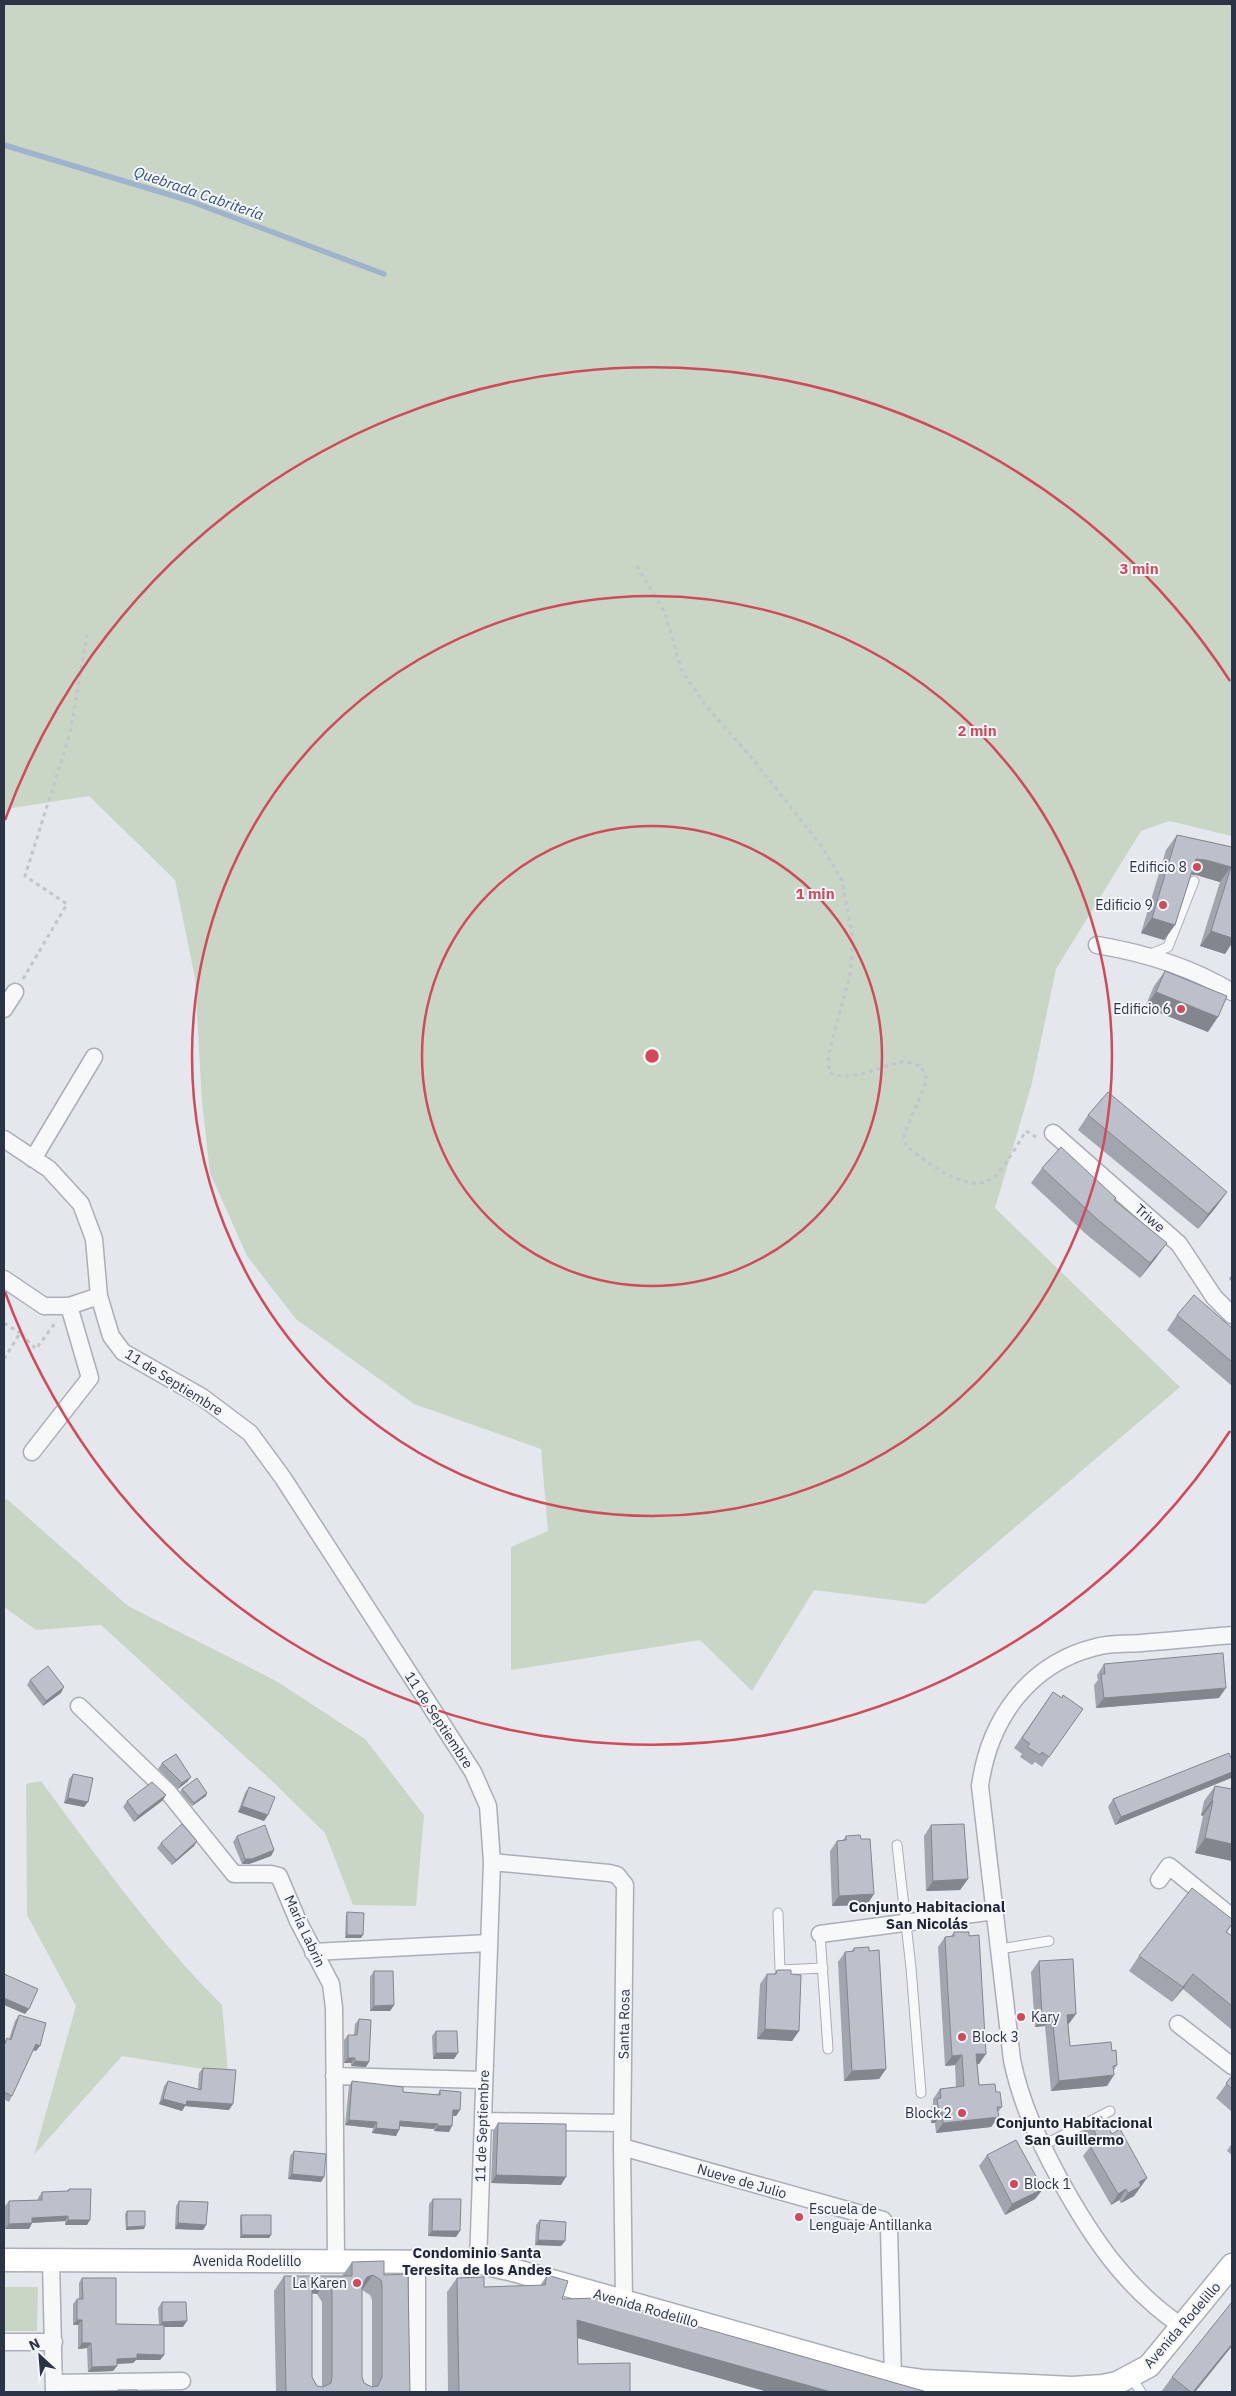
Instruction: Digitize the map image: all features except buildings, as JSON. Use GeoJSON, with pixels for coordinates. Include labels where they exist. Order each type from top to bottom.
{"type":"FeatureCollection","features":[{"type":"Feature","properties":{"kind":"street"},"geometry":{"type":"LineString","coordinates":[[1097,945],[1148,956],[1198,974],[1232,992]]}},
{"type":"Feature","properties":{"kind":"street"},"geometry":{"type":"LineString","coordinates":[[4,1009],[15,992]]}},
{"type":"Feature","properties":{"kind":"street"},"geometry":{"type":"LineString","coordinates":[[33,1159],[94,1057]]}},
{"type":"Feature","properties":{"kind":"street","name":"Triwe"},"geometry":{"type":"LineString","coordinates":[[1053,1133],[1179,1244],[1214,1297],[1232,1315]]}},
{"type":"Feature","properties":{"kind":"street","name":"11 de Septiembre"},"geometry":{"type":"LineString","coordinates":[[4,1139],[49,1169],[81,1204],[94,1239],[99,1296],[111,1336],[123,1352],[202,1397],[250,1433],[283,1478],[473,1772],[488,1806],[492,1862],[478,2262]]}},
{"type":"Feature","properties":{"kind":"street"},"geometry":{"type":"LineString","coordinates":[[4,1279],[44,1306],[68,1306],[99,1296]]}},
{"type":"Feature","properties":{"kind":"street"},"geometry":{"type":"LineString","coordinates":[[32,1452],[90,1378],[68,1306]]}},
{"type":"Feature","properties":{"kind":"street"},"geometry":{"type":"LineString","coordinates":[[1183,2328],[1165,2315],[1135,2288],[1104,2253],[1072,2201],[1031,2125],[1016,2081],[980,1786],[986,1752],[996,1727],[1020,1693],[1033,1680],[1056,1664],[1080,1652],[1098,1646],[1232,1635]]}},
{"type":"Feature","properties":{"kind":"street","name":"María Labrin"},"geometry":{"type":"LineString","coordinates":[[79,1706],[168,1792],[234,1874],[270,1874],[279,1876],[331,1984],[334,2008],[336,2261]]}},
{"type":"Feature","properties":{"kind":"street","name":"Santa Rosa"},"geometry":{"type":"LineString","coordinates":[[492,1862],[609,1873],[617,1875],[625,1886],[622,2123],[624,2301]]}},
{"type":"Feature","properties":{"kind":"street"},"geometry":{"type":"LineString","coordinates":[[1159,1880],[1169,1866],[1232,1917]]}},
{"type":"Feature","properties":{"kind":"street"},"geometry":{"type":"LineString","coordinates":[[820,1934],[995,1911]]}},
{"type":"Feature","properties":{"kind":"street"},"geometry":{"type":"LineString","coordinates":[[314,1952],[488,1944]]}},
{"type":"Feature","properties":{"kind":"street"},"geometry":{"type":"LineString","coordinates":[[1178,2024],[1232,2066]]}},
{"type":"Feature","properties":{"kind":"street"},"geometry":{"type":"LineString","coordinates":[[334,2076],[484,2080]]}},
{"type":"Feature","properties":{"kind":"street"},"geometry":{"type":"LineString","coordinates":[[482,2122],[622,2123]]}},
{"type":"Feature","properties":{"kind":"street","name":"Nueve de Julio"},"geometry":{"type":"LineString","coordinates":[[622,2147],[883,2220],[889,2229],[893,2377]]}},
{"type":"Feature","properties":{"kind":"street","name":"Avenida Rodelillo"},"geometry":{"type":"LineString","coordinates":[[4,2260],[478,2262],[513,2270],[893,2377],[922,2381],[1072,2388],[1136,2384],[1149,2366],[1183,2328],[1232,2264]]}},
{"type":"Feature","properties":{"kind":"street"},"geometry":{"type":"LineString","coordinates":[[51,2260],[54,2388],[182,2381]]}},
{"type":"Feature","properties":{"kind":"street"},"geometry":{"type":"LineString","coordinates":[[417,2262],[417,2392]]}},
{"type":"Feature","properties":{"kind":"street"},"geometry":{"type":"LineString","coordinates":[[4,2342],[54,2342]]}},
{"type":"Feature","properties":{"kind":"lane"},"geometry":{"type":"LineString","coordinates":[[1148,956],[1168,947],[1194,881]]}},
{"type":"Feature","properties":{"kind":"lane"},"geometry":{"type":"LineString","coordinates":[[897,1845],[921,2093]]}},
{"type":"Feature","properties":{"kind":"lane"},"geometry":{"type":"LineString","coordinates":[[778,1913],[780,1970],[823,1968]]}},
{"type":"Feature","properties":{"kind":"lane"},"geometry":{"type":"LineString","coordinates":[[820,1934],[828,2049]]}},
{"type":"Feature","properties":{"kind":"lane"},"geometry":{"type":"LineString","coordinates":[[1000,1949],[1049,1941]]}},
{"type":"Feature","properties":{"kind":"lane"},"geometry":{"type":"LineString","coordinates":[[1042,2146],[1110,2111]]}},
{"type":"Feature","properties":{"kind":"path"},"geometry":{"type":"LineString","coordinates":[[638,566],[665,613],[681,669],[704,704],[752,758],[822,847],[842,880],[853,941],[850,975],[828,1056],[830,1073],[839,1077],[878,1070],[904,1061],[921,1066],[927,1080],[904,1134],[906,1146],[926,1161],[963,1183],[980,1182],[994,1177],[1026,1131],[1045,1144],[1053,1133]]}},
{"type":"Feature","properties":{"kind":"path"},"geometry":{"type":"LineString","coordinates":[[15,992],[67,904],[25,876],[70,733],[87,635]]}},
{"type":"Feature","properties":{"kind":"path"},"geometry":{"type":"LineString","coordinates":[[4,1323],[20,1333],[36,1349],[68,1306]]}},
{"type":"Feature","properties":{"kind":"path"},"geometry":{"type":"LineString","coordinates":[[4,1359],[20,1333]]}},
{"type":"Feature","properties":{"kind":"green space"},"geometry":{"type":"Polygon","coordinates":[[[4,4],[1232,4],[1232,836],[1169,821],[1141,831],[1056,969],[1032,1083],[995,1208],[1180,1387],[925,1604],[814,1590],[752,1691],[700,1640],[511,1670],[511,1547],[548,1531],[541,1449],[414,1404],[296,1319],[247,1256],[210,1173],[202,1102],[195,978],[175,880],[89,796],[12,808],[4,814],[4,4]]]}},
{"type":"Feature","properties":{"kind":"green space"},"geometry":{"type":"Polygon","coordinates":[[[7,1499],[128,1606],[276,1681],[365,1739],[424,1815],[416,1906],[353,1905],[325,1833],[272,1781],[101,1625],[36,1630],[4,1607],[4,1501],[7,1499]]]}},
{"type":"Feature","properties":{"kind":"green space"},"geometry":{"type":"Polygon","coordinates":[[[41,1781],[150,1925],[222,2005],[228,2073],[122,2056],[34,2155],[76,2006],[27,1915],[26,1784],[41,1781]]]}},
{"type":"Feature","properties":{"kind":"green space"},"geometry":{"type":"Polygon","coordinates":[[[4,2287],[38,2287],[37,2331],[4,2331],[4,2287]]]}},
{"type":"Feature","properties":{"kind":"waterway","name":"Quebrada Cabritería"},"geometry":{"type":"LineString","coordinates":[[4,145],[187,200],[384,274]]}},
{"type":"Feature","properties":{"kind":"place","name":"Edificio 8"},"geometry":{"type":"Point","coordinates":[1197,867]}},
{"type":"Feature","properties":{"kind":"place","name":"Edificio 9"},"geometry":{"type":"Point","coordinates":[1163,905]}},
{"type":"Feature","properties":{"kind":"place","name":"Edificio 6"},"geometry":{"type":"Point","coordinates":[1181,1009]}},
{"type":"Feature","properties":{"kind":"place","name":"Kary"},"geometry":{"type":"Point","coordinates":[1021,2017]}},
{"type":"Feature","properties":{"kind":"place","name":"Block 3"},"geometry":{"type":"Point","coordinates":[962,2037]}},
{"type":"Feature","properties":{"kind":"place","name":"Block 2"},"geometry":{"type":"Point","coordinates":[962,2113]}},
{"type":"Feature","properties":{"kind":"place","name":"Block 1"},"geometry":{"type":"Point","coordinates":[1014,2184]}},
{"type":"Feature","properties":{"kind":"place","name":"Escuela de Lenguaje Antillanka"},"geometry":{"type":"Point","coordinates":[799,2217]}},
{"type":"Feature","properties":{"kind":"place","name":"La Karen"},"geometry":{"type":"Point","coordinates":[357,2283]}},
{"type":"Feature","properties":{"kind":"district","name":"Conjunto Habitacional San Nicolás"},"geometry":{"type":"Point","coordinates":[927,1914]}},
{"type":"Feature","properties":{"kind":"district","name":"Conjunto Habitacional San Guillermo"},"geometry":{"type":"Point","coordinates":[1074,2130]}},
{"type":"Feature","properties":{"kind":"district","name":"Condominio Santa Teresita de los Andes"},"geometry":{"type":"Point","coordinates":[477,2260]}}]}
